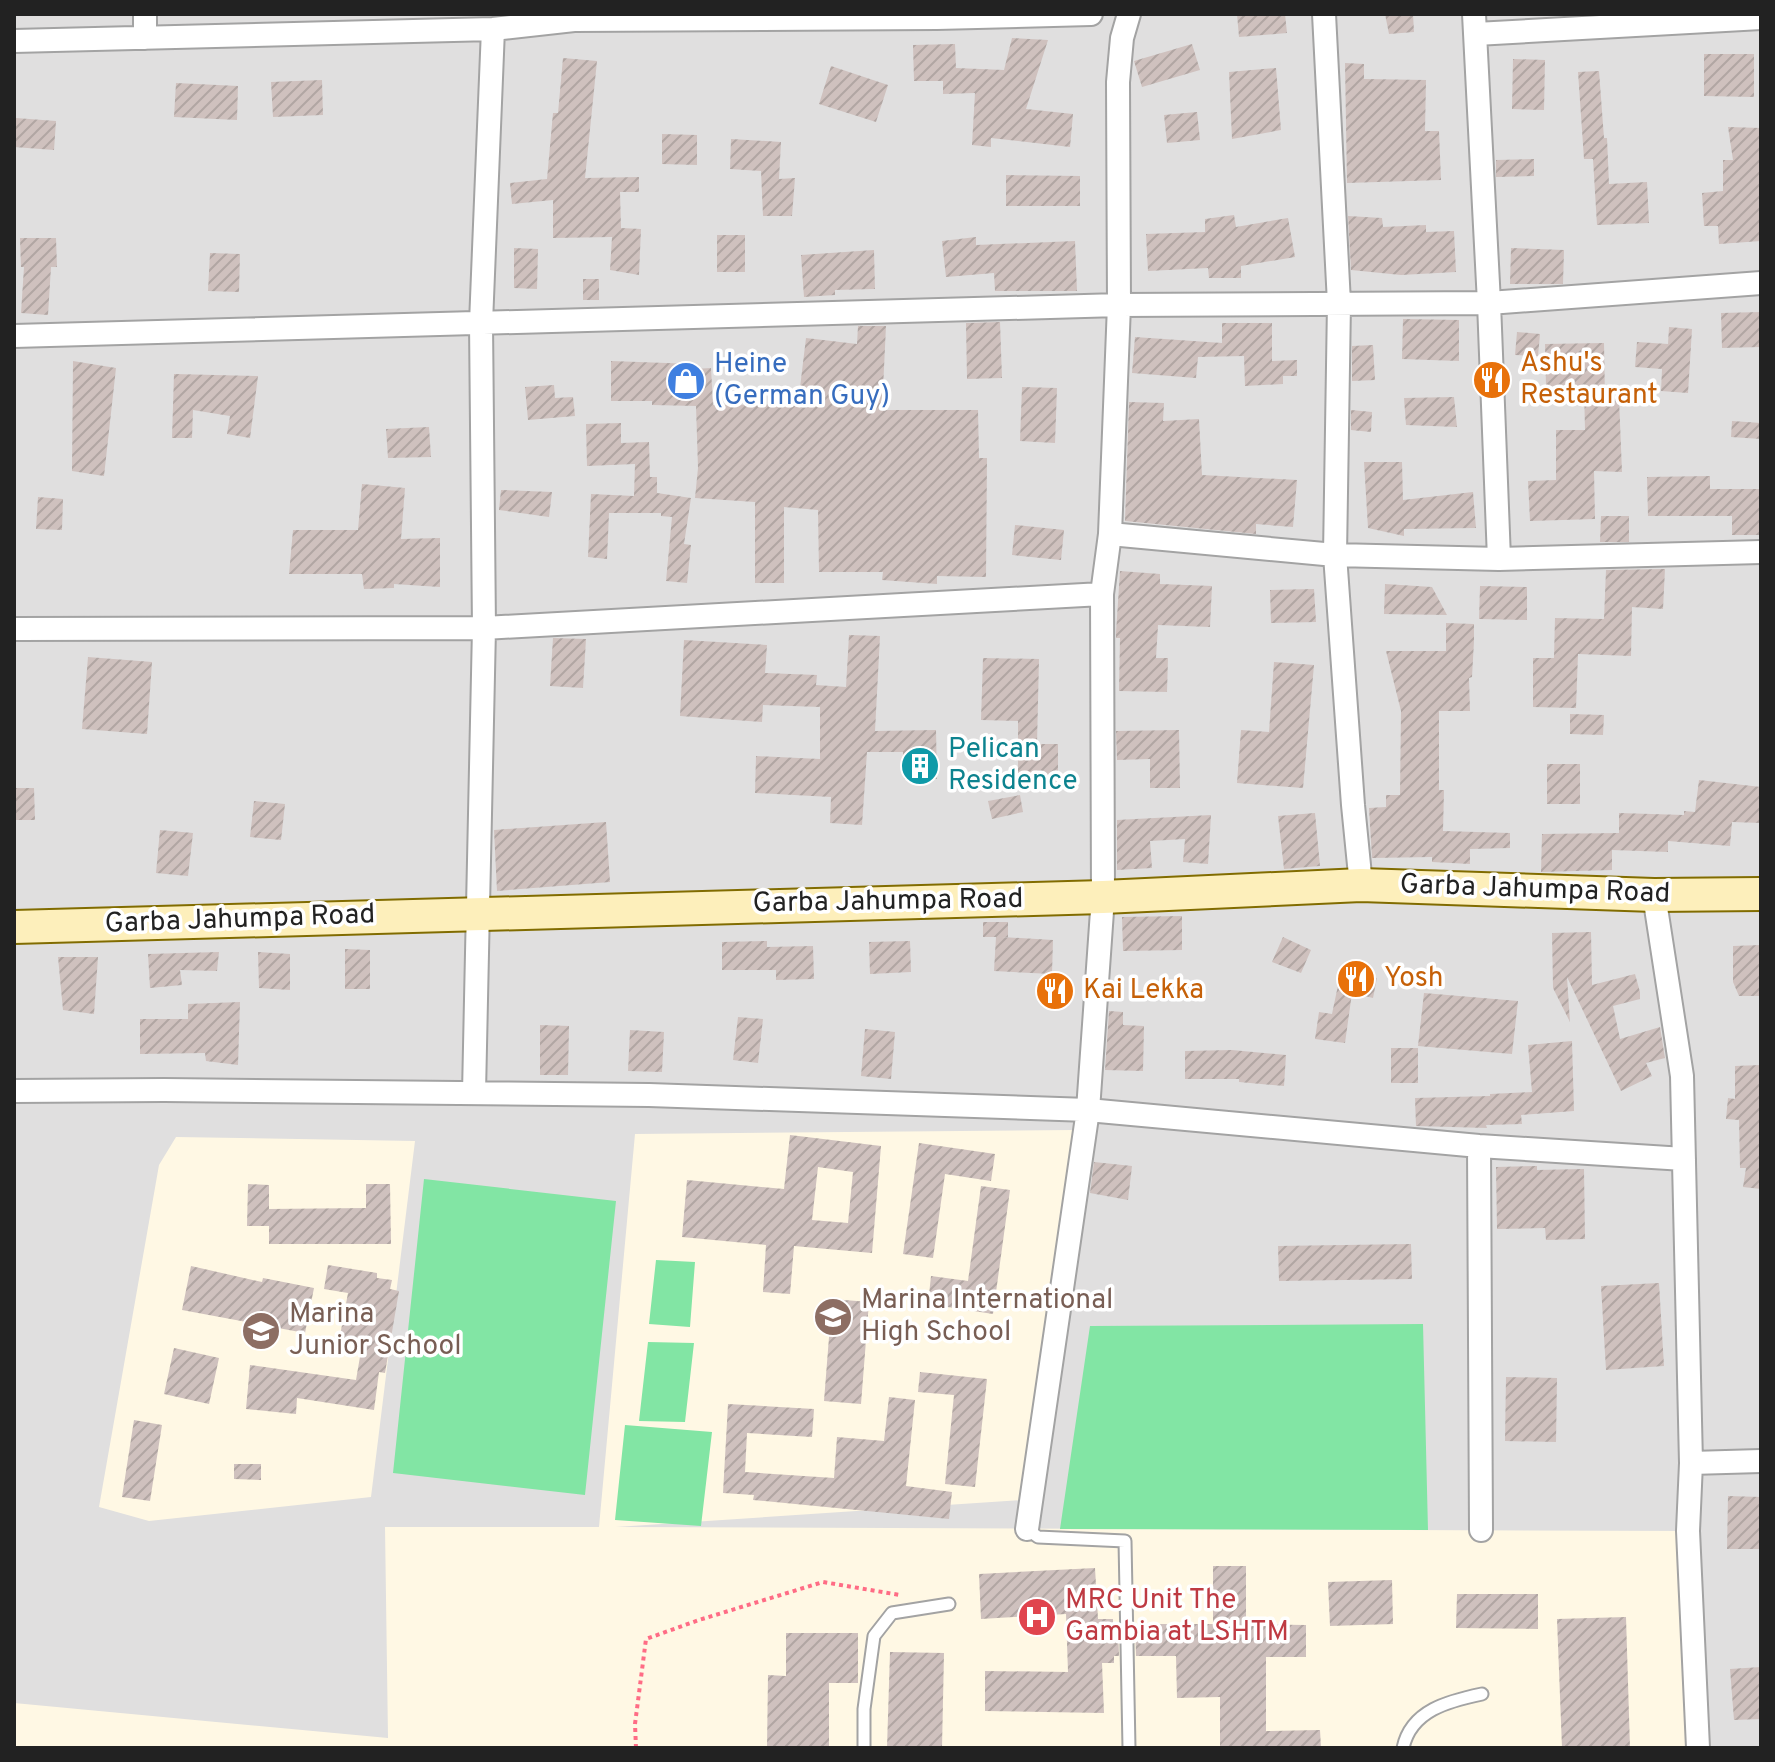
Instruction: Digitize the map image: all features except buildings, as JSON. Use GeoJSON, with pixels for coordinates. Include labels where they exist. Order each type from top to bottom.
{"type":"FeatureCollection","features":[{"type":"Feature","properties":{"kind":"street"},"geometry":{"type":"LineString","coordinates":[[145,14],[145,38]]}},
{"type":"Feature","properties":{"kind":"street"},"geometry":{"type":"LineString","coordinates":[[14,41],[145,38],[366,23],[493,29],[574,17],[1091,14]]}},
{"type":"Feature","properties":{"kind":"street"},"geometry":{"type":"LineString","coordinates":[[1027,1529],[1088,1110],[1103,897],[1102,594],[1110,534],[1119,305],[1118,82],[1122,38],[1129,14]]}},
{"type":"Feature","properties":{"kind":"street"},"geometry":{"type":"LineString","coordinates":[[1324,14],[1339,303],[1335,555],[1361,885]]}},
{"type":"Feature","properties":{"kind":"street"},"geometry":{"type":"LineString","coordinates":[[1499,559],[1475,24],[1761,18]]}},
{"type":"Feature","properties":{"kind":"street"},"geometry":{"type":"LineString","coordinates":[[474,1093],[484,628],[481,323],[493,29]]}},
{"type":"Feature","properties":{"kind":"street"},"geometry":{"type":"LineString","coordinates":[[14,336],[1119,305],[1489,303],[1761,283]]}},
{"type":"Feature","properties":{"kind":"street"},"geometry":{"type":"LineString","coordinates":[[1110,534],[1335,555],[1499,559],[1761,552]]}},
{"type":"Feature","properties":{"kind":"street"},"geometry":{"type":"LineString","coordinates":[[14,629],[484,628],[1102,594]]}},
{"type":"Feature","properties":{"kind":"street","name":"Garba Jahumpa Road"},"geometry":{"type":"LineString","coordinates":[[14,927],[1103,897],[1361,885],[1654,895],[1761,894]]}},
{"type":"Feature","properties":{"kind":"street"},"geometry":{"type":"LineString","coordinates":[[1654,895],[1682,1076],[1691,1463],[1688,1531],[1698,1748]]}},
{"type":"Feature","properties":{"kind":"street"},"geometry":{"type":"LineString","coordinates":[[14,1091],[649,1095],[1088,1110],[1479,1146],[1684,1159]]}},
{"type":"Feature","properties":{"kind":"street"},"geometry":{"type":"LineString","coordinates":[[1479,1146],[1481,1530]]}},
{"type":"Feature","properties":{"kind":"street"},"geometry":{"type":"LineString","coordinates":[[1691,1463],[1761,1461]]}},
{"type":"Feature","properties":{"kind":"lane"},"geometry":{"type":"LineString","coordinates":[[1027,1529],[1038,1537],[1125,1541],[1129,1748]]}},
{"type":"Feature","properties":{"kind":"lane"},"geometry":{"type":"LineString","coordinates":[[864,1748],[864,1709],[874,1636],[892,1613],[949,1604]]}},
{"type":"Feature","properties":{"kind":"lane"},"geometry":{"type":"LineString","coordinates":[[1403,1748],[1404,1740],[1422,1714],[1459,1699],[1482,1694]]}},
{"type":"Feature","properties":{"kind":"path"},"geometry":{"type":"LineString","coordinates":[[636,1748],[636,1711],[646,1639],[823,1582],[906,1596]]}},
{"type":"Feature","properties":{"kind":"shaded area"},"geometry":{"type":"Polygon","coordinates":[[[14,14],[1761,14],[1761,1748],[14,1748],[14,14]]]}},
{"type":"Feature","properties":{"kind":"shaded area","name":"MRC Unit The Gambia at LSHTM"},"geometry":{"type":"Polygon","coordinates":[[[1075,1130],[1023,1500],[616,1527],[1688,1531],[1685,1748],[14,1748],[14,1703],[388,1738],[385,1527],[599,1527],[635,1134],[1075,1130]]]}},
{"type":"Feature","properties":{"kind":"shaded area","name":"Marina Junior School"},"geometry":{"type":"Polygon","coordinates":[[[176,1137],[415,1141],[371,1497],[149,1521],[99,1507],[159,1165],[176,1137]]]}},
{"type":"Feature","properties":{"kind":"green space"},"geometry":{"type":"Polygon","coordinates":[[[424,1179],[616,1201],[585,1495],[393,1473],[424,1179]]]}},
{"type":"Feature","properties":{"kind":"green space"},"geometry":{"type":"Polygon","coordinates":[[[656,1260],[695,1262],[690,1327],[649,1324],[656,1260]]]}},
{"type":"Feature","properties":{"kind":"green space"},"geometry":{"type":"Polygon","coordinates":[[[1423,1324],[1428,1530],[1060,1529],[1090,1326],[1423,1324]]]}},
{"type":"Feature","properties":{"kind":"green space"},"geometry":{"type":"Polygon","coordinates":[[[648,1342],[694,1343],[685,1422],[639,1421],[648,1342]]]}},
{"type":"Feature","properties":{"kind":"green space"},"geometry":{"type":"Polygon","coordinates":[[[625,1425],[712,1432],[701,1526],[615,1520],[625,1425]]]}},
{"type":"Feature","properties":{"kind":"place","name":"Ashu's Restaurant"},"geometry":{"type":"Point","coordinates":[1492,380]}},
{"type":"Feature","properties":{"kind":"place","name":"Heine (German Guy)"},"geometry":{"type":"Point","coordinates":[686,381]}},
{"type":"Feature","properties":{"kind":"place","name":"Pelican Residence"},"geometry":{"type":"Point","coordinates":[920,766]}},
{"type":"Feature","properties":{"kind":"place","name":"Yosh"},"geometry":{"type":"Point","coordinates":[1356,979]}},
{"type":"Feature","properties":{"kind":"place","name":"Kai Lekka"},"geometry":{"type":"Point","coordinates":[1055,991]}},
{"type":"Feature","properties":{"kind":"place","name":"Marina International High School"},"geometry":{"type":"Point","coordinates":[833,1317]}},
{"type":"Feature","properties":{"kind":"place","name":"Marina Junior School"},"geometry":{"type":"Point","coordinates":[261,1331]}},
{"type":"Feature","properties":{"kind":"place","name":"MRC Unit The Gambia at LSHTM"},"geometry":{"type":"Point","coordinates":[1037,1617]}}]}
